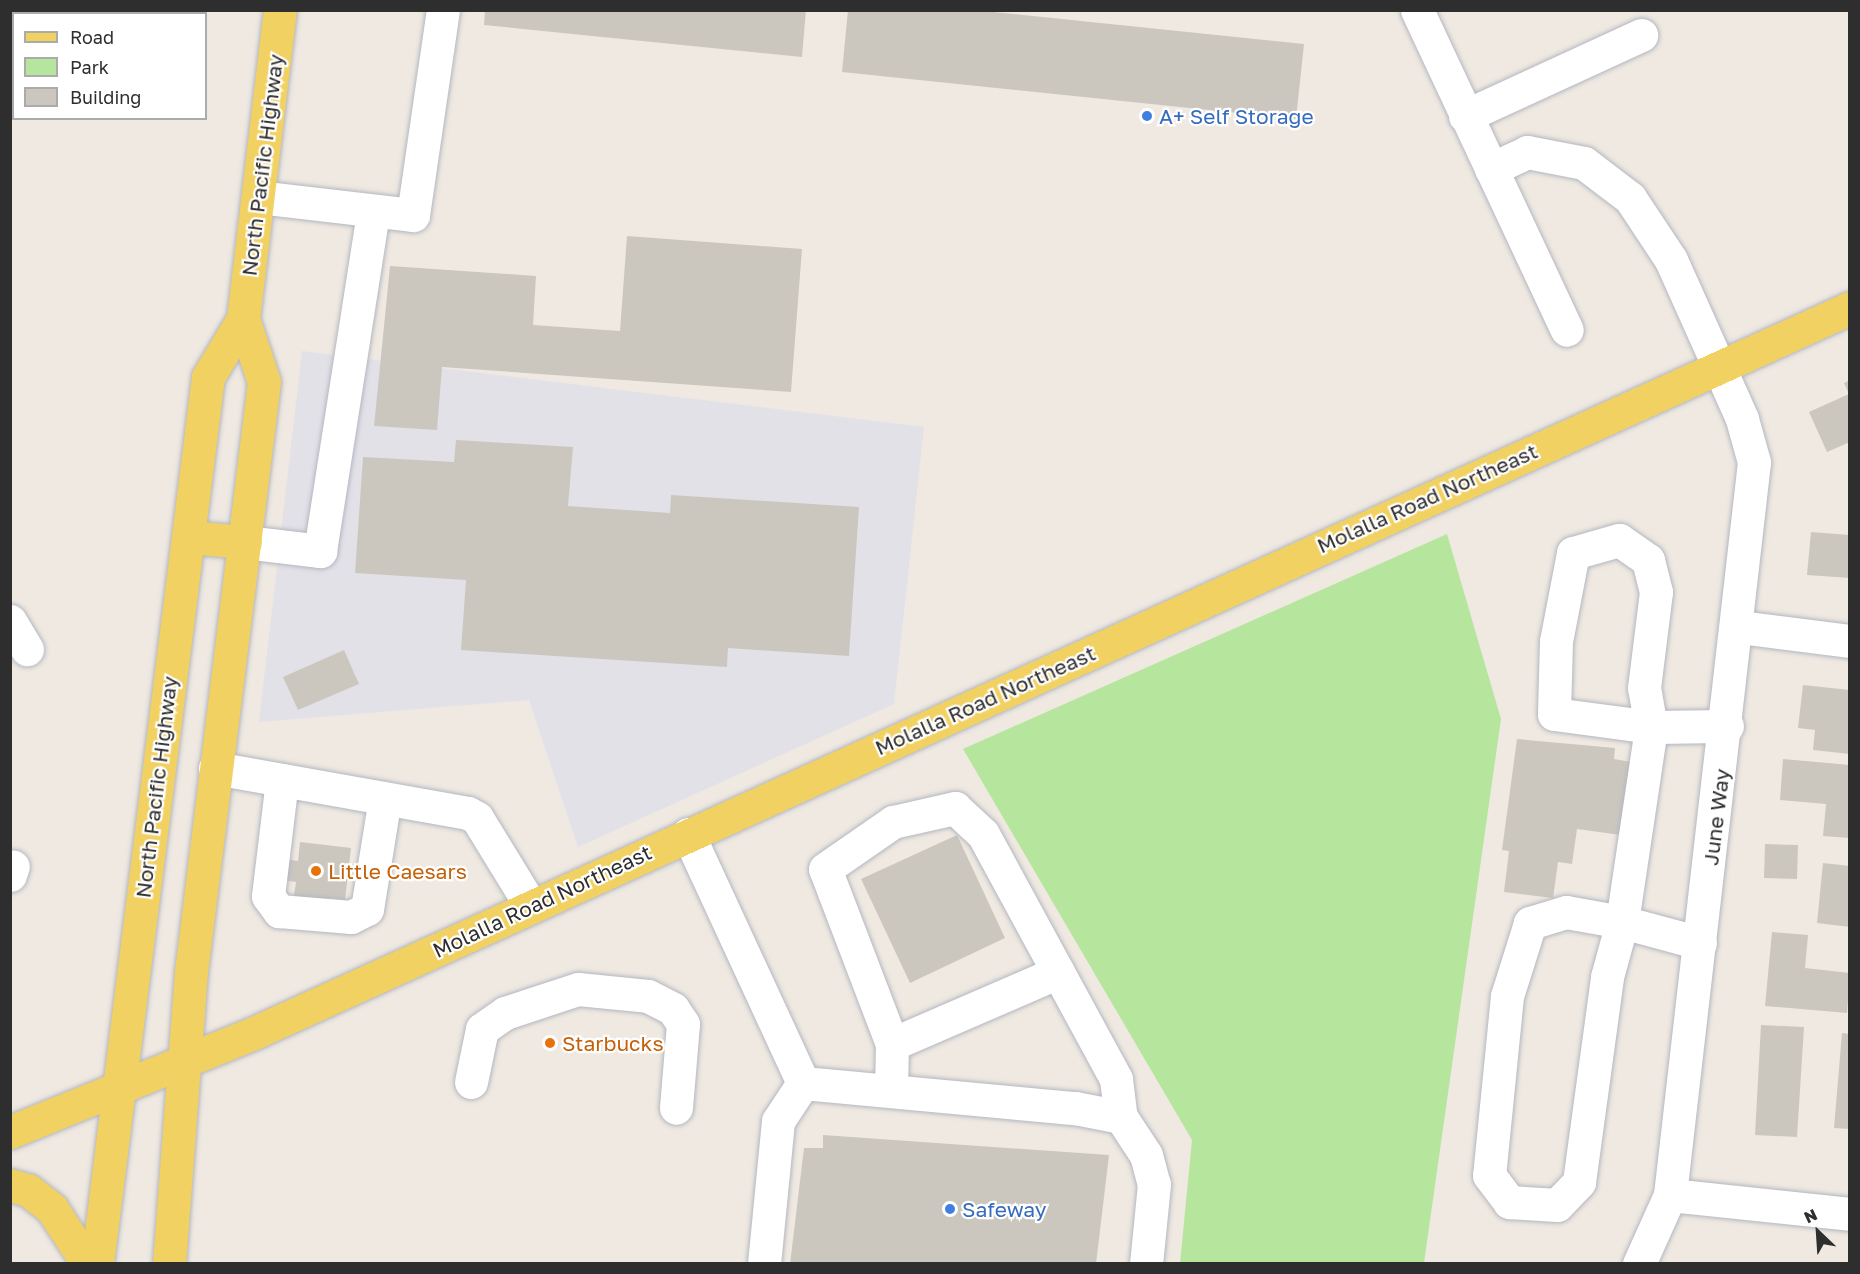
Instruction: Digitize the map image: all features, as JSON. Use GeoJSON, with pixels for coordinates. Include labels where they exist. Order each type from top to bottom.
{"type":"FeatureCollection","features":[{"type":"Feature","properties":{"kind":"main road","name":"North Pacific Highway"},"geometry":{"type":"LineString","coordinates":[[97,1263],[208,377],[243,319],[280,10]]}},
{"type":"Feature","properties":{"kind":"main road","name":"Molalla Road Northeast"},"geometry":{"type":"LineString","coordinates":[[10,1131],[186,1060],[531,906],[1437,492],[1718,369],[1850,308]]}},
{"type":"Feature","properties":{"kind":"main road","name":"North Pacific Highway"},"geometry":{"type":"LineString","coordinates":[[169,1263],[191,972],[264,382],[243,319]]}},
{"type":"Feature","properties":{"kind":"main road"},"geometry":{"type":"LineString","coordinates":[[188,537],[244,542]]}},
{"type":"Feature","properties":{"kind":"main road"},"geometry":{"type":"LineString","coordinates":[[10,1185],[28,1190],[51,1209],[88,1263]]}},
{"type":"Feature","properties":{"kind":"street"},"geometry":{"type":"LineString","coordinates":[[258,197],[413,215],[443,10]]}},
{"type":"Feature","properties":{"kind":"street"},"geometry":{"type":"LineString","coordinates":[[1417,10],[1567,330]]}},
{"type":"Feature","properties":{"kind":"street"},"geometry":{"type":"LineString","coordinates":[[1466,116],[1641,35]]}},
{"type":"Feature","properties":{"kind":"street","name":"June Way"},"geometry":{"type":"LineString","coordinates":[[1491,169],[1527,152],[1584,164],[1630,198],[1671,260],[1749,437],[1754,462],[1739,627],[1670,1196],[1639,1263]]}},
{"type":"Feature","properties":{"kind":"street"},"geometry":{"type":"LineString","coordinates":[[244,542],[320,551],[373,211]]}},
{"type":"Feature","properties":{"kind":"street"},"geometry":{"type":"LineString","coordinates":[[1701,943],[1622,922],[1566,912],[1530,923],[1507,996],[1489,1175],[1509,1202],[1557,1205],[1579,1182],[1607,976],[1622,922],[1651,727],[1644,688],[1656,592],[1648,560],[1619,540],[1573,553],[1556,641],[1554,714],[1651,727],[1727,726]]}},
{"type":"Feature","properties":{"kind":"street"},"geometry":{"type":"LineString","coordinates":[[10,621],[27,650]]}},
{"type":"Feature","properties":{"kind":"street"},"geometry":{"type":"LineString","coordinates":[[1739,627],[1850,640]]}},
{"type":"Feature","properties":{"kind":"street"},"geometry":{"type":"LineString","coordinates":[[215,768],[385,798],[477,818],[531,906]]}},
{"type":"Feature","properties":{"kind":"street"},"geometry":{"type":"LineString","coordinates":[[282,780],[268,896],[272,906],[279,910],[351,917],[367,909],[385,798]]}},
{"type":"Feature","properties":{"kind":"street"},"geometry":{"type":"LineString","coordinates":[[891,1091],[892,1044],[825,869],[893,822],[955,808],[983,834],[1116,1079],[1121,1117],[1146,1155],[1154,1184],[1146,1263]]}},
{"type":"Feature","properties":{"kind":"street"},"geometry":{"type":"LineString","coordinates":[[688,834],[803,1083]]}},
{"type":"Feature","properties":{"kind":"street"},"geometry":{"type":"LineString","coordinates":[[892,1044],[1058,972]]}},
{"type":"Feature","properties":{"kind":"street"},"geometry":{"type":"LineString","coordinates":[[471,1082],[482,1029],[505,1013],[578,989],[648,996],[673,1009],[683,1024],[676,1108]]}},
{"type":"Feature","properties":{"kind":"street"},"geometry":{"type":"LineString","coordinates":[[803,1083],[1075,1108],[1121,1117]]}},
{"type":"Feature","properties":{"kind":"street"},"geometry":{"type":"LineString","coordinates":[[764,1263],[778,1121],[803,1083]]}},
{"type":"Feature","properties":{"kind":"street"},"geometry":{"type":"LineString","coordinates":[[1670,1196],[1850,1214]]}},
{"type":"Feature","properties":{"kind":"shaded area"},"geometry":{"type":"Polygon","coordinates":[[[302,351],[924,427],[894,704],[578,847],[529,700],[259,722],[302,351]]]}},
{"type":"Feature","properties":{"kind":"green space"},"geometry":{"type":"Polygon","coordinates":[[[1447,534],[1501,719],[1424,1263],[1180,1263],[1192,1140],[963,749],[1447,534]]]}},
{"type":"Feature","properties":{"kind":"building"},"geometry":{"type":"Polygon","coordinates":[[[485,10],[806,10],[802,57],[484,25],[485,10]]]}},
{"type":"Feature","properties":{"kind":"building"},"geometry":{"type":"Polygon","coordinates":[[[848,10],[974,10],[1304,44],[1296,119],[842,72],[848,10]]]}},
{"type":"Feature","properties":{"kind":"building"},"geometry":{"type":"Polygon","coordinates":[[[627,236],[802,249],[791,392],[442,367],[437,430],[374,426],[390,266],[536,276],[533,325],[620,331],[627,236]]]}},
{"type":"Feature","properties":{"kind":"building"},"geometry":{"type":"Polygon","coordinates":[[[1850,380],[1850,442],[1827,452],[1809,412],[1849,394],[1844,383],[1850,380]]]}},
{"type":"Feature","properties":{"kind":"building"},"geometry":{"type":"Polygon","coordinates":[[[456,440],[573,447],[568,506],[670,513],[671,495],[859,507],[849,656],[728,648],[727,667],[461,650],[466,580],[355,573],[363,457],[454,462],[456,440]]]}},
{"type":"Feature","properties":{"kind":"building"},"geometry":{"type":"Polygon","coordinates":[[[1811,532],[1850,535],[1850,578],[1807,575],[1811,532]]]}},
{"type":"Feature","properties":{"kind":"building"},"geometry":{"type":"Polygon","coordinates":[[[344,650],[359,684],[298,710],[283,677],[344,650]]]}},
{"type":"Feature","properties":{"kind":"building"},"geometry":{"type":"Polygon","coordinates":[[[1803,685],[1850,690],[1850,754],[1813,750],[1815,730],[1798,728],[1803,685]]]}},
{"type":"Feature","properties":{"kind":"building"},"geometry":{"type":"Polygon","coordinates":[[[1517,739],[1615,748],[1614,759],[1631,762],[1621,835],[1577,829],[1572,864],[1558,862],[1553,898],[1504,892],[1509,851],[1502,850],[1517,739]]]}},
{"type":"Feature","properties":{"kind":"building"},"geometry":{"type":"Polygon","coordinates":[[[1783,759],[1850,765],[1850,838],[1823,836],[1826,804],[1780,800],[1783,759]]]}},
{"type":"Feature","properties":{"kind":"building"},"geometry":{"type":"Polygon","coordinates":[[[957,835],[1005,938],[910,983],[861,879],[957,835]]]}},
{"type":"Feature","properties":{"kind":"building","name":"Little Caesars"},"geometry":{"type":"Polygon","coordinates":[[[300,842],[351,848],[345,900],[330,898],[329,906],[293,902],[296,882],[283,880],[285,859],[298,861],[300,842]]]}},
{"type":"Feature","properties":{"kind":"building"},"geometry":{"type":"Polygon","coordinates":[[[1765,844],[1798,845],[1797,879],[1764,878],[1765,844]]]}},
{"type":"Feature","properties":{"kind":"building"},"geometry":{"type":"Polygon","coordinates":[[[1823,863],[1850,866],[1850,927],[1817,923],[1823,863]]]}},
{"type":"Feature","properties":{"kind":"building"},"geometry":{"type":"Polygon","coordinates":[[[1772,932],[1808,935],[1805,968],[1850,973],[1847,1013],[1765,1006],[1772,932]]]}},
{"type":"Feature","properties":{"kind":"building"},"geometry":{"type":"Polygon","coordinates":[[[1761,1025],[1804,1027],[1797,1137],[1755,1135],[1761,1025]]]}},
{"type":"Feature","properties":{"kind":"building"},"geometry":{"type":"Polygon","coordinates":[[[1842,1033],[1850,1034],[1850,1129],[1834,1128],[1842,1033]]]}},
{"type":"Feature","properties":{"kind":"building","name":"Safeway"},"geometry":{"type":"Polygon","coordinates":[[[823,1135],[1109,1155],[1096,1264],[790,1264],[804,1148],[823,1148],[823,1135]]]}},
{"type":"Feature","properties":{"kind":"place","name":"A+ Self Storage"},"geometry":{"type":"Point","coordinates":[1147,116]}},
{"type":"Feature","properties":{"kind":"place","name":"Little Caesars"},"geometry":{"type":"Point","coordinates":[316,871]}},
{"type":"Feature","properties":{"kind":"place","name":"Starbucks"},"geometry":{"type":"Point","coordinates":[550,1043]}},
{"type":"Feature","properties":{"kind":"place","name":"Safeway"},"geometry":{"type":"Point","coordinates":[950,1209]}}]}
